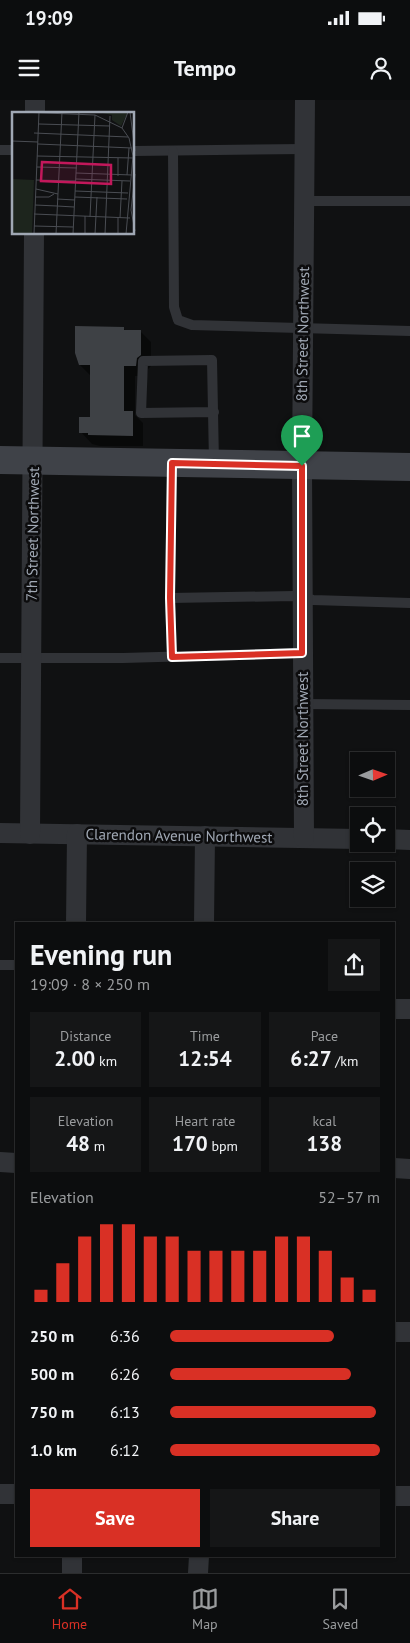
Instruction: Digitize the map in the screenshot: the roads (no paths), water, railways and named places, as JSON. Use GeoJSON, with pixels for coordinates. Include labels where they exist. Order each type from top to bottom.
{"type":"FeatureCollection","features":[{"type":"Feature","properties":{"kind":"street","name":"8th Street Northwest"},"geometry":{"type":"LineString","coordinates":[[304,838],[302,466],[305,100]]}},
{"type":"Feature","properties":{"kind":"street","name":"7th Street Northwest"},"geometry":{"type":"LineString","coordinates":[[30,834],[34,460],[34,235]]}},
{"type":"Feature","properties":{"kind":"street"},"geometry":{"type":"LineString","coordinates":[[0,460],[410,467]]}},
{"type":"Feature","properties":{"kind":"street","name":"Clarendon Avenue Northwest"},"geometry":{"type":"LineString","coordinates":[[0,833],[350,839]]}},
{"type":"Feature","properties":{"kind":"street"},"geometry":{"type":"LineString","coordinates":[[76,834],[76,922]]}},
{"type":"Feature","properties":{"kind":"street"},"geometry":{"type":"LineString","coordinates":[[204,922],[205,836]]}},
{"type":"Feature","properties":{"kind":"street"},"geometry":{"type":"LineString","coordinates":[[395,839],[410,840]]}},
{"type":"Feature","properties":{"kind":"street"},"geometry":{"type":"LineString","coordinates":[[395,1009],[410,1009]]}},
{"type":"Feature","properties":{"kind":"street"},"geometry":{"type":"LineString","coordinates":[[0,1162],[15,1162]]}},
{"type":"Feature","properties":{"kind":"street"},"geometry":{"type":"LineString","coordinates":[[395,1168],[410,1169]]}},
{"type":"Feature","properties":{"kind":"street"},"geometry":{"type":"LineString","coordinates":[[395,1332],[410,1332]]}},
{"type":"Feature","properties":{"kind":"street"},"geometry":{"type":"LineString","coordinates":[[0,1494],[15,1494]]}},
{"type":"Feature","properties":{"kind":"street"},"geometry":{"type":"LineString","coordinates":[[395,1496],[410,1496]]}},
{"type":"Feature","properties":{"kind":"street"},"geometry":{"type":"LineString","coordinates":[[72,1557],[72,1573]]}},
{"type":"Feature","properties":{"kind":"street"},"geometry":{"type":"LineString","coordinates":[[198,1557],[198,1573]]}},
{"type":"Feature","properties":{"kind":"lane"},"geometry":{"type":"LineString","coordinates":[[135,151],[304,149]]}},
{"type":"Feature","properties":{"kind":"lane"},"geometry":{"type":"LineString","coordinates":[[174,151],[174,297],[178,320],[192,325],[410,331]]}},
{"type":"Feature","properties":{"kind":"lane"},"geometry":{"type":"LineString","coordinates":[[304,201],[410,201]]}},
{"type":"Feature","properties":{"kind":"lane"},"geometry":{"type":"LineString","coordinates":[[214,412],[142,413],[143,361],[212,360],[214,412],[214,464]]}},
{"type":"Feature","properties":{"kind":"lane"},"geometry":{"type":"LineString","coordinates":[[172,463],[170,598],[172,657]]}},
{"type":"Feature","properties":{"kind":"lane"},"geometry":{"type":"LineString","coordinates":[[170,598],[294,596],[313,600],[410,603]]}},
{"type":"Feature","properties":{"kind":"lane"},"geometry":{"type":"LineString","coordinates":[[0,658],[172,657],[302,653]]}},
{"type":"Feature","properties":{"kind":"lane"},"geometry":{"type":"LineString","coordinates":[[303,704],[410,705]]}},
{"type":"Feature","properties":{"kind":"lane"},"geometry":{"type":"LineString","coordinates":[[0,965],[15,965]]}}]}
